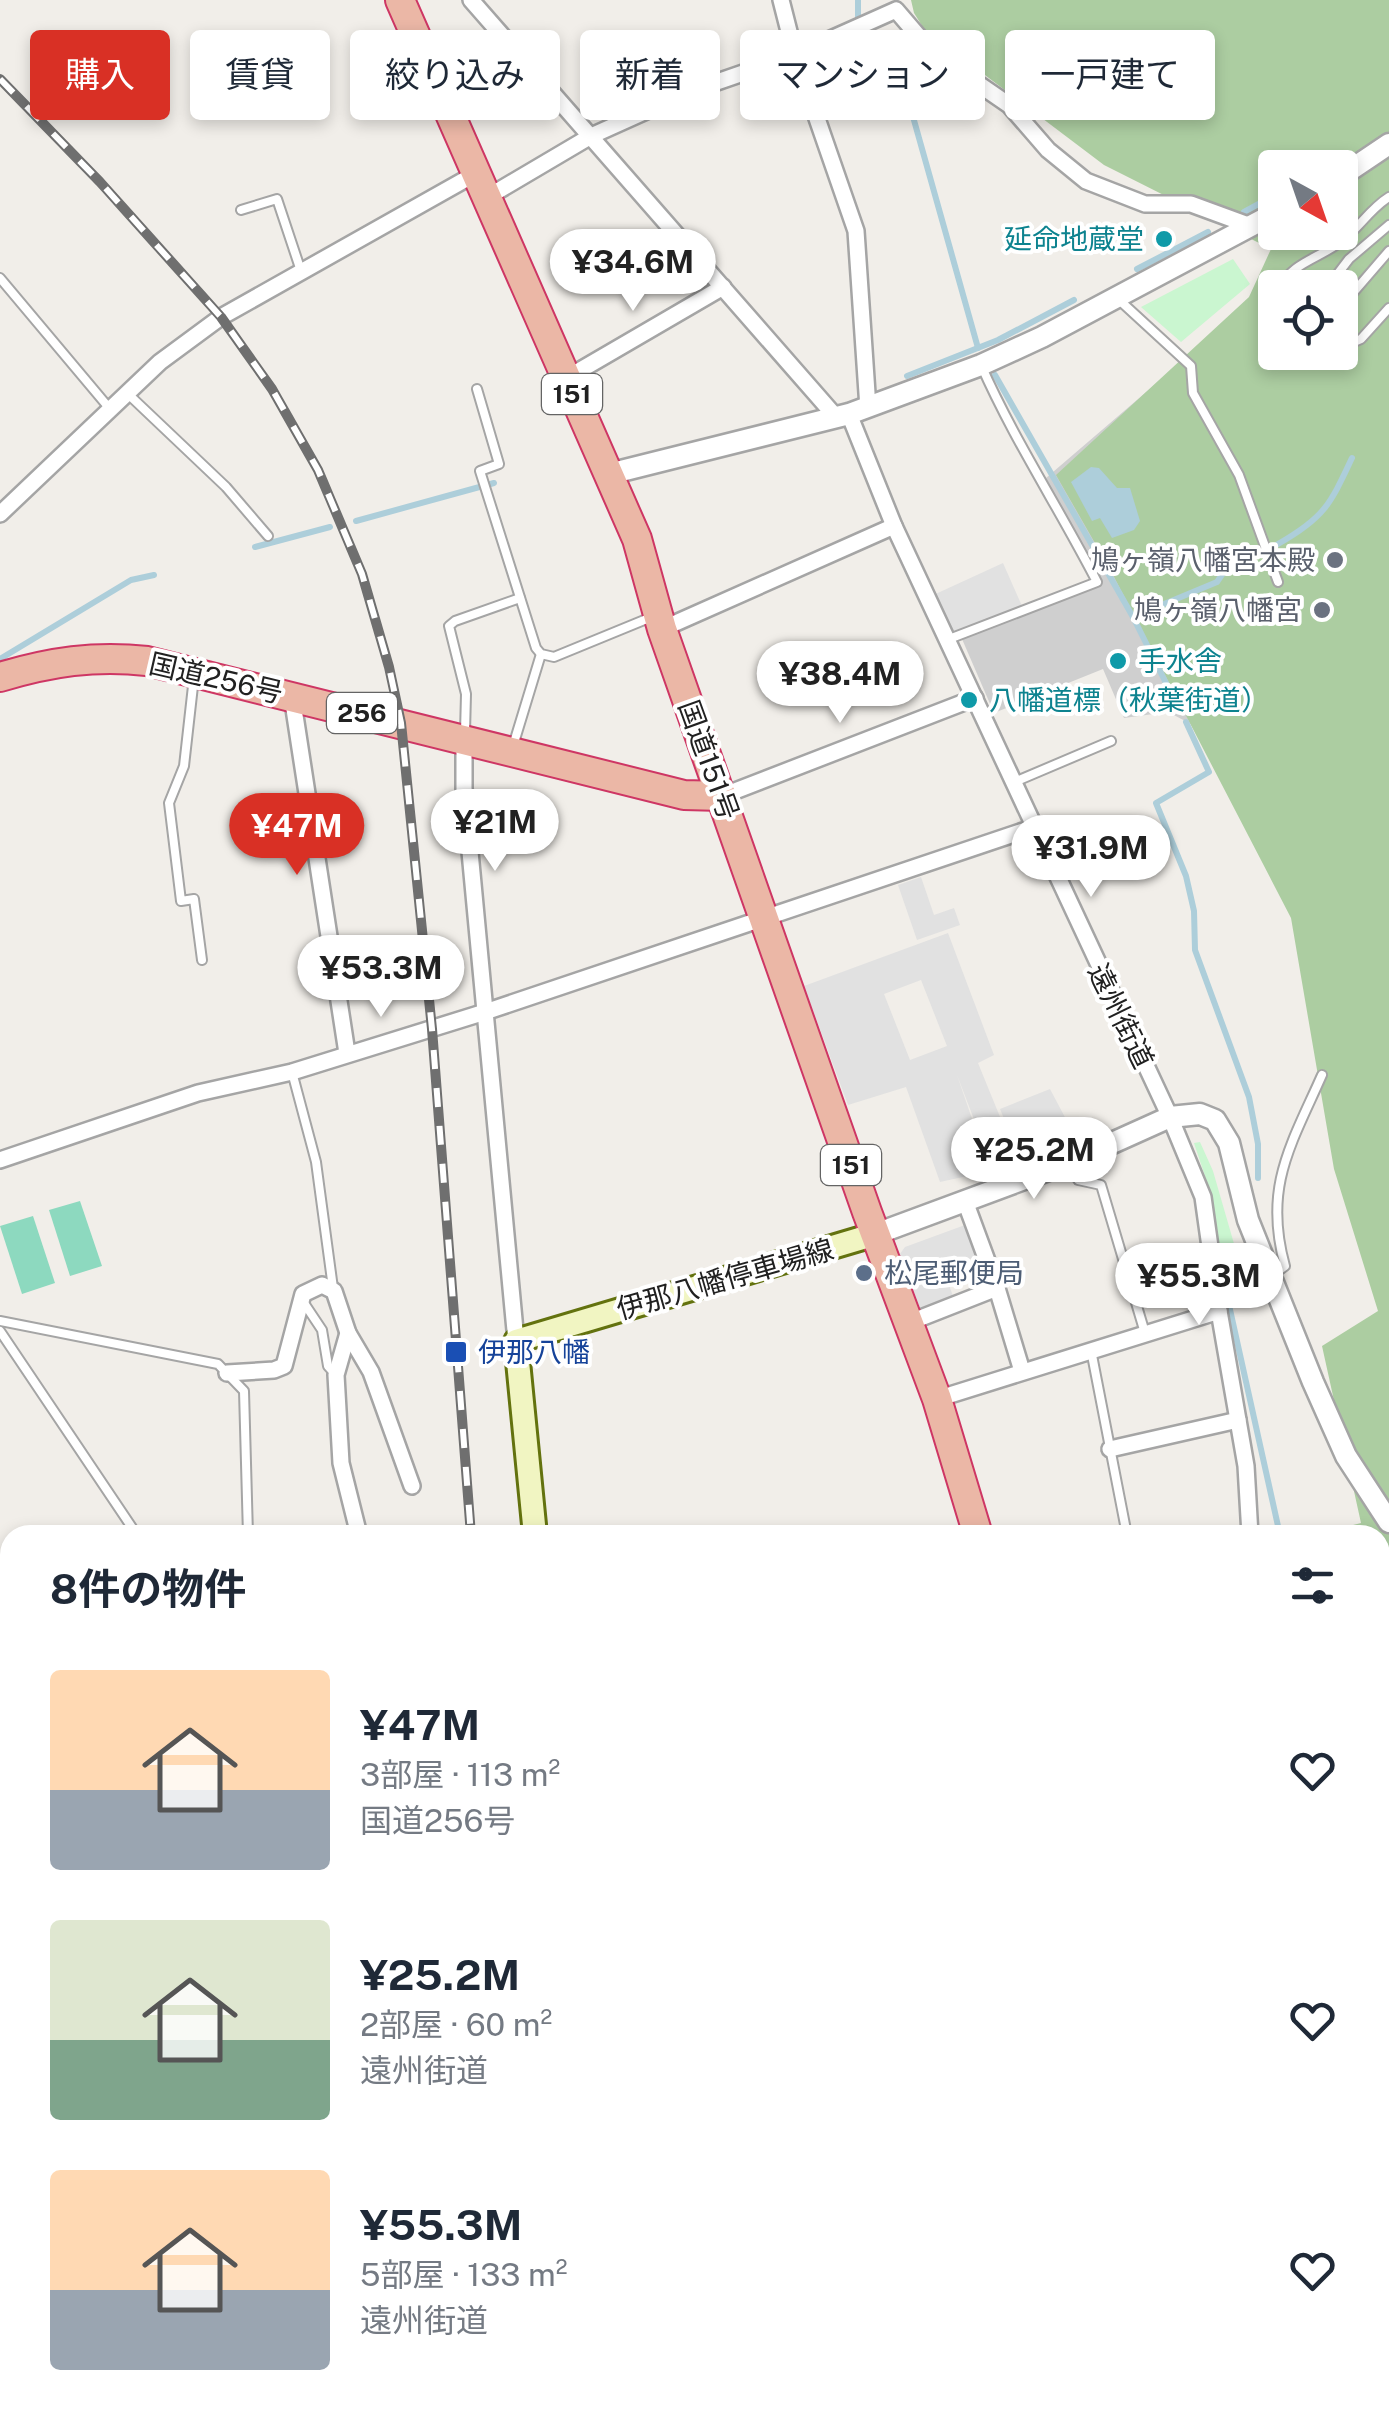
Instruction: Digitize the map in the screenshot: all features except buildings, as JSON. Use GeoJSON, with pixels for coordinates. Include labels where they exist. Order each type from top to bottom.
{"type":"FeatureCollection","features":[{"type":"Feature","properties":{"kind":"highway","name":"国道151号"},"geometry":{"type":"LineString","coordinates":[[400,0],[637,538],[660,622],[937,1398],[975,1525]]}},
{"type":"Feature","properties":{"kind":"highway","name":"国道256号"},"geometry":{"type":"LineString","coordinates":[[0,677],[73,659],[147,661],[684,795],[722,796]]}},
{"type":"Feature","properties":{"kind":"main road","name":"伊那八幡停車場線"},"geometry":{"type":"LineString","coordinates":[[516,1341],[876,1234]]}},
{"type":"Feature","properties":{"kind":"main road"},"geometry":{"type":"LineString","coordinates":[[516,1341],[534,1525]]}},
{"type":"Feature","properties":{"kind":"street","name":"遠州街道"},"geometry":{"type":"LineString","coordinates":[[471,0],[723,287],[851,413]]}},
{"type":"Feature","properties":{"kind":"street","name":"遠州街道"},"geometry":{"type":"LineString","coordinates":[[781,0],[789,30]]}},
{"type":"Feature","properties":{"kind":"street"},"geometry":{"type":"LineString","coordinates":[[851,30],[896,10],[913,30]]}},
{"type":"Feature","properties":{"kind":"street"},"geometry":{"type":"LineString","coordinates":[[0,514],[160,362],[221,318],[301,271],[481,186],[691,91],[740,74]]}},
{"type":"Feature","properties":{"kind":"street"},"geometry":{"type":"LineString","coordinates":[[985,88],[1009,105],[1048,150],[1086,181],[1146,204],[1191,204],[1251,226]]}},
{"type":"Feature","properties":{"kind":"street","name":"遠州街道"},"geometry":{"type":"LineString","coordinates":[[818,120],[856,231],[851,413],[894,526],[1170,1117],[1203,1196],[1218,1311],[1246,1466],[1249,1525]]}},
{"type":"Feature","properties":{"kind":"street"},"geometry":{"type":"LineString","coordinates":[[1358,165],[1389,144]]}},
{"type":"Feature","properties":{"kind":"street"},"geometry":{"type":"LineString","coordinates":[[608,474],[851,413],[980,365],[1042,337],[1258,222]]}},
{"type":"Feature","properties":{"kind":"street"},"geometry":{"type":"LineString","coordinates":[[565,379],[723,287]]}},
{"type":"Feature","properties":{"kind":"street"},"geometry":{"type":"LineString","coordinates":[[660,622],[894,526]]}},
{"type":"Feature","properties":{"kind":"street"},"geometry":{"type":"LineString","coordinates":[[292,696],[347,1053]]}},
{"type":"Feature","properties":{"kind":"street"},"geometry":{"type":"LineString","coordinates":[[722,796],[974,698]]}},
{"type":"Feature","properties":{"kind":"street"},"geometry":{"type":"LineString","coordinates":[[464,739],[464,788],[516,1341]]}},
{"type":"Feature","properties":{"kind":"street"},"geometry":{"type":"LineString","coordinates":[[0,1160],[198,1092],[292,1072],[485,1012],[1032,828]]}},
{"type":"Feature","properties":{"kind":"street"},"geometry":{"type":"LineString","coordinates":[[876,1234],[1070,1162],[1170,1117],[1200,1114],[1215,1120],[1224,1131],[1248,1220],[1270,1278],[1346,1456],[1389,1522]]}},
{"type":"Feature","properties":{"kind":"street"},"geometry":{"type":"LineString","coordinates":[[965,1201],[998,1288],[1022,1371]]}},
{"type":"Feature","properties":{"kind":"street"},"geometry":{"type":"LineString","coordinates":[[227,1373],[284,1366],[301,1300],[311,1288],[322,1285],[334,1291],[348,1333],[370,1372],[412,1486]]}},
{"type":"Feature","properties":{"kind":"street"},"geometry":{"type":"LineString","coordinates":[[908,1322],[998,1288]]}},
{"type":"Feature","properties":{"kind":"street"},"geometry":{"type":"LineString","coordinates":[[937,1398],[1218,1311]]}},
{"type":"Feature","properties":{"kind":"street"},"geometry":{"type":"LineString","coordinates":[[348,1333],[336,1375],[341,1463],[356,1525]]}},
{"type":"Feature","properties":{"kind":"street"},"geometry":{"type":"LineString","coordinates":[[1110,1450],[1238,1420]]}},
{"type":"Feature","properties":{"kind":"lane"},"geometry":{"type":"LineString","coordinates":[[1294,270],[1343,240],[1389,197]]}},
{"type":"Feature","properties":{"kind":"lane"},"geometry":{"type":"LineString","coordinates":[[241,210],[278,200],[301,271]]}},
{"type":"Feature","properties":{"kind":"lane"},"geometry":{"type":"LineString","coordinates":[[1341,270],[1389,225]]}},
{"type":"Feature","properties":{"kind":"lane"},"geometry":{"type":"LineString","coordinates":[[1358,287],[1389,250]]}},
{"type":"Feature","properties":{"kind":"lane"},"geometry":{"type":"LineString","coordinates":[[0,278],[110,409]]}},
{"type":"Feature","properties":{"kind":"lane"},"geometry":{"type":"LineString","coordinates":[[1115,297],[1191,366],[1193,393],[1240,475],[1278,582]]}},
{"type":"Feature","properties":{"kind":"lane"},"geometry":{"type":"LineString","coordinates":[[1358,341],[1389,308]]}},
{"type":"Feature","properties":{"kind":"lane"},"geometry":{"type":"LineString","coordinates":[[949,639],[1097,582],[1062,513],[1003,416],[980,365]]}},
{"type":"Feature","properties":{"kind":"lane"},"geometry":{"type":"LineString","coordinates":[[477,389],[499,464],[481,473],[536,648],[541,654],[554,656],[660,622]]}},
{"type":"Feature","properties":{"kind":"lane"},"geometry":{"type":"LineString","coordinates":[[127,394],[226,487],[268,536]]}},
{"type":"Feature","properties":{"kind":"lane"},"geometry":{"type":"LineString","coordinates":[[464,739],[466,694],[448,626],[520,598]]}},
{"type":"Feature","properties":{"kind":"lane"},"geometry":{"type":"LineString","coordinates":[[511,751],[541,654]]}},
{"type":"Feature","properties":{"kind":"lane"},"geometry":{"type":"LineString","coordinates":[[194,672],[184,766],[169,804],[180,900],[194,899],[202,960]]}},
{"type":"Feature","properties":{"kind":"lane"},"geometry":{"type":"LineString","coordinates":[[1012,782],[1111,741]]}},
{"type":"Feature","properties":{"kind":"lane"},"geometry":{"type":"LineString","coordinates":[[292,1072],[316,1162],[334,1291]]}},
{"type":"Feature","properties":{"kind":"lane"},"geometry":{"type":"LineString","coordinates":[[1270,1278],[1284,1266],[1275,1199],[1294,1139],[1322,1075]]}},
{"type":"Feature","properties":{"kind":"lane"},"geometry":{"type":"LineString","coordinates":[[1070,1162],[1078,1180],[1101,1185],[1145,1333]]}},
{"type":"Feature","properties":{"kind":"lane"},"geometry":{"type":"LineString","coordinates":[[301,1300],[322,1330],[328,1366],[336,1375]]}},
{"type":"Feature","properties":{"kind":"lane"},"geometry":{"type":"LineString","coordinates":[[0,1321],[218,1364],[244,1391],[248,1525]]}},
{"type":"Feature","properties":{"kind":"lane"},"geometry":{"type":"LineString","coordinates":[[0,1331],[130,1525]]}},
{"type":"Feature","properties":{"kind":"lane"},"geometry":{"type":"LineString","coordinates":[[1091,1350],[1125,1525]]}},
{"type":"Feature","properties":{"kind":"shaded area"},"geometry":{"type":"Polygon","coordinates":[[[1194,351],[1302,782],[1168,712],[1124,718],[1103,669],[994,713],[962,639],[1101,584],[1046,478],[1194,351]]]}},
{"type":"Feature","properties":{"kind":"shaded area"},"geometry":{"type":"Polygon","coordinates":[[[1003,563],[1022,606],[947,634],[929,597],[1003,563]]]}},
{"type":"Feature","properties":{"kind":"shaded area"},"geometry":{"type":"Polygon","coordinates":[[[921,877],[934,915],[954,908],[960,925],[917,940],[898,885],[921,877]]]}},
{"type":"Feature","properties":{"kind":"shaded area"},"geometry":{"type":"Polygon","coordinates":[[[948,933],[994,1055],[978,1063],[1018,1161],[993,1169],[957,1075],[990,1171],[940,1182],[906,1087],[848,1105],[804,986],[948,933]],[[921,980],[884,994],[910,1060],[947,1046],[921,980]]]}},
{"type":"Feature","properties":{"kind":"shaded area"},"geometry":{"type":"Polygon","coordinates":[[[1050,1089],[1076,1138],[1021,1160],[1000,1109],[1050,1089]]]}},
{"type":"Feature","properties":{"kind":"shaded area"},"geometry":{"type":"Polygon","coordinates":[[[965,1225],[976,1257],[943,1269],[953,1296],[920,1308],[900,1254],[905,1247],[965,1225]]]}},
{"type":"Feature","properties":{"kind":"green space"},"geometry":{"type":"Polygon","coordinates":[[[911,0],[1389,0],[1389,1525],[1353,1525],[1361,1523],[1322,1346],[1378,1311],[1334,1169],[1291,918],[1111,571],[1056,475],[1249,297],[1258,277],[1258,370],[1358,370],[1358,270],[1261,270],[1271,250],[1358,250],[1358,150],[1258,150],[1258,242],[1104,165],[1044,120],[1215,120],[1215,30],[1005,30],[1005,90],[985,75],[985,30],[925,30],[911,0]]]}},
{"type":"Feature","properties":{"kind":"green space"},"geometry":{"type":"Polygon","coordinates":[[[1233,259],[1250,284],[1181,342],[1141,307],[1233,259]]]}},
{"type":"Feature","properties":{"kind":"green space"},"geometry":{"type":"Polygon","coordinates":[[[1200,1142],[1213,1171],[1239,1261],[1220,1266],[1212,1197],[1194,1143],[1200,1142]]]}},
{"type":"Feature","properties":{"kind":"green space"},"geometry":{"type":"Polygon","coordinates":[[[80,1201],[102,1266],[70,1276],[49,1210],[80,1201]]]}},
{"type":"Feature","properties":{"kind":"green space"},"geometry":{"type":"Polygon","coordinates":[[[33,1216],[55,1283],[22,1294],[0,1226],[33,1216]]]}},
{"type":"Feature","properties":{"kind":"water"},"geometry":{"type":"Polygon","coordinates":[[[1091,467],[1099,468],[1117,488],[1130,488],[1140,521],[1134,530],[1112,538],[1100,518],[1092,521],[1071,482],[1091,467]]]}},
{"type":"Feature","properties":{"kind":"waterway"},"geometry":{"type":"LineString","coordinates":[[858,0],[858,18]]}},
{"type":"Feature","properties":{"kind":"waterway"},"geometry":{"type":"LineString","coordinates":[[914,120],[978,348]]}},
{"type":"Feature","properties":{"kind":"waterway"},"geometry":{"type":"LineString","coordinates":[[1244,212],[1258,204]]}},
{"type":"Feature","properties":{"kind":"waterway"},"geometry":{"type":"LineString","coordinates":[[1137,269],[1208,232]]}},
{"type":"Feature","properties":{"kind":"waterway"},"geometry":{"type":"LineString","coordinates":[[907,376],[998,340],[1074,300]]}},
{"type":"Feature","properties":{"kind":"waterway"},"geometry":{"type":"LineString","coordinates":[[995,375],[1133,617],[1173,697]]}},
{"type":"Feature","properties":{"kind":"waterway"},"geometry":{"type":"LineString","coordinates":[[1278,544],[1324,509],[1352,458]]}},
{"type":"Feature","properties":{"kind":"waterway"},"geometry":{"type":"LineString","coordinates":[[356,521],[494,483]]}},
{"type":"Feature","properties":{"kind":"waterway"},"geometry":{"type":"LineString","coordinates":[[255,547],[330,527]]}},
{"type":"Feature","properties":{"kind":"waterway"},"geometry":{"type":"LineString","coordinates":[[1133,617],[1217,582],[1230,563],[1255,553]]}},
{"type":"Feature","properties":{"kind":"waterway"},"geometry":{"type":"LineString","coordinates":[[0,659],[131,580],[154,575]]}},
{"type":"Feature","properties":{"kind":"waterway"},"geometry":{"type":"LineString","coordinates":[[1186,722],[1209,772],[1156,803],[1186,876],[1194,911],[1195,950],[1249,1097],[1258,1144],[1258,1178]]}},
{"type":"Feature","properties":{"kind":"waterway"},"geometry":{"type":"LineString","coordinates":[[1221,1269],[1278,1525]]}},
{"type":"Feature","properties":{"kind":"railway"},"geometry":{"type":"LineString","coordinates":[[0,79],[100,182],[221,317],[272,389],[318,470],[362,574],[401,723],[432,1029],[470,1525]]}},
{"type":"Feature","properties":{"kind":"place","name":"延命地蔵堂"},"geometry":{"type":"Point","coordinates":[1164,239]}},
{"type":"Feature","properties":{"kind":"place","name":"鳩ヶ嶺八幡宮本殿"},"geometry":{"type":"Point","coordinates":[1335,560]}},
{"type":"Feature","properties":{"kind":"place","name":"鳩ヶ嶺八幡宮"},"geometry":{"type":"Point","coordinates":[1322,610]}},
{"type":"Feature","properties":{"kind":"place","name":"手水舎"},"geometry":{"type":"Point","coordinates":[1118,661]}},
{"type":"Feature","properties":{"kind":"place","name":"八幡道標（秋葉街道）"},"geometry":{"type":"Point","coordinates":[969,700]}},
{"type":"Feature","properties":{"kind":"place","name":"松尾郵便局"},"geometry":{"type":"Point","coordinates":[864,1273]}},
{"type":"Feature","properties":{"kind":"place","name":"伊那八幡"},"geometry":{"type":"Point","coordinates":[456,1352]}}]}
